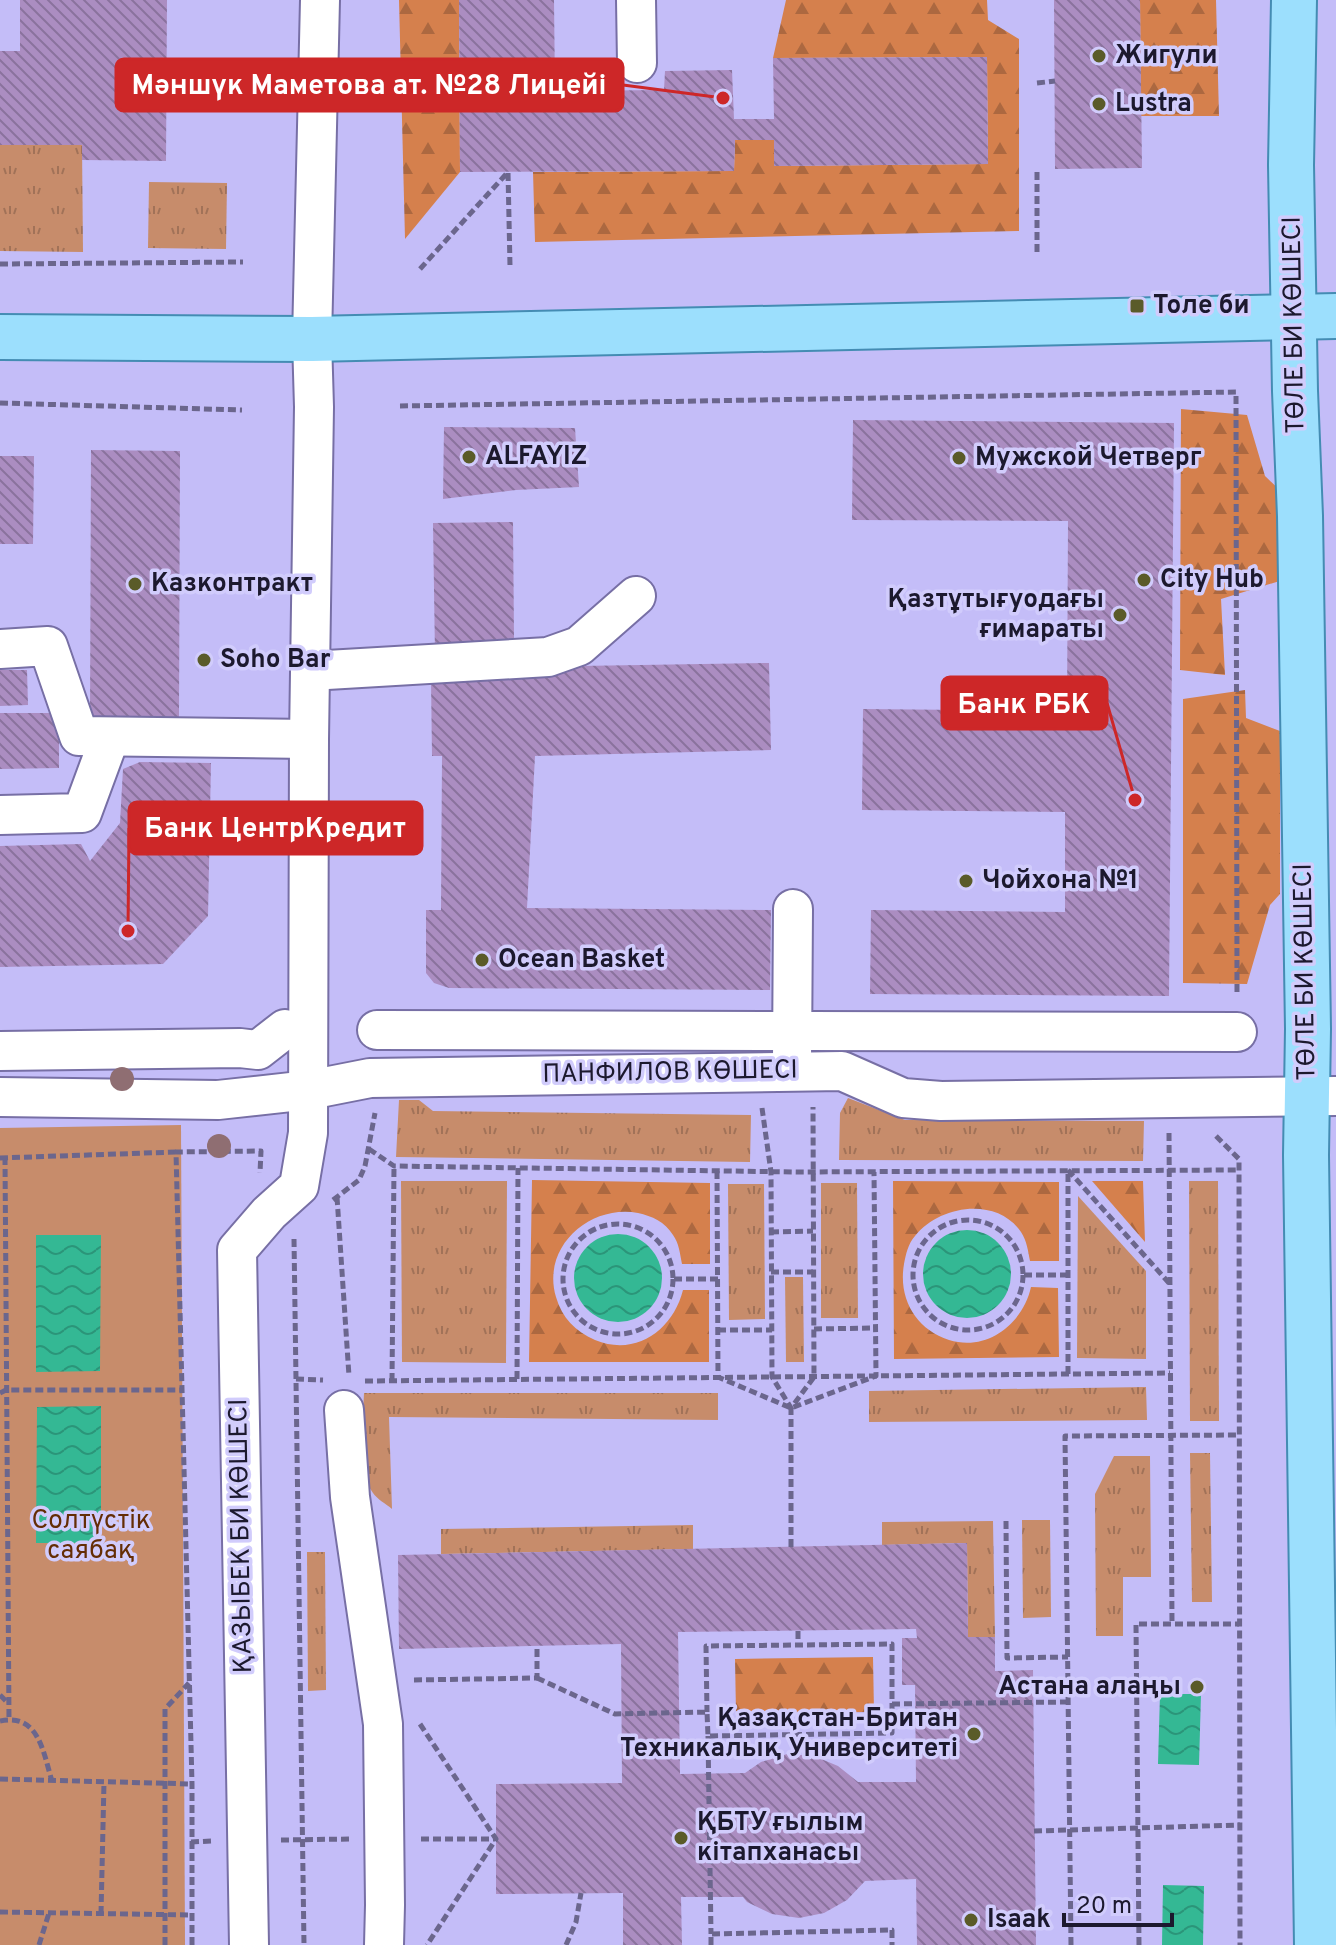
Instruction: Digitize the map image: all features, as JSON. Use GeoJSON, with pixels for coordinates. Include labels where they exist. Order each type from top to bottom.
{"type":"FeatureCollection","features":[{"type":"Feature","properties":{"kind":"main road","name":"ТӨЛЕ БИ КӨШЕСІ"},"geometry":{"type":"LineString","coordinates":[[1294,0],[1291,165],[1315,316],[1300,531],[1308,1029],[1322,1096],[1309,1402],[1317,1945]]}},
{"type":"Feature","properties":{"kind":"main road"},"geometry":{"type":"LineString","coordinates":[[0,337],[312,339],[1315,316]]}},
{"type":"Feature","properties":{"kind":"street"},"geometry":{"type":"LineString","coordinates":[[309,1090],[312,339],[320,0]]}},
{"type":"Feature","properties":{"kind":"street"},"geometry":{"type":"LineString","coordinates":[[636,0],[637,63]]}},
{"type":"Feature","properties":{"kind":"street"},"geometry":{"type":"LineString","coordinates":[[310,671],[548,657],[579,646],[636,596]]}},
{"type":"Feature","properties":{"kind":"street"},"geometry":{"type":"LineString","coordinates":[[0,649],[48,646],[79,736],[309,739]]}},
{"type":"Feature","properties":{"kind":"street"},"geometry":{"type":"LineString","coordinates":[[0,815],[82,813],[110,737]]}},
{"type":"Feature","properties":{"kind":"street"},"geometry":{"type":"LineString","coordinates":[[793,909],[803,1086]]}},
{"type":"Feature","properties":{"kind":"street"},"geometry":{"type":"LineString","coordinates":[[0,1051],[258,1050],[285,1029]]}},
{"type":"Feature","properties":{"kind":"street","name":"ПАНФИЛОВ КӨШЕСІ"},"geometry":{"type":"LineString","coordinates":[[377,1030],[1237,1032]]}},
{"type":"Feature","properties":{"kind":"street","name":"ПАНФИЛОВ КӨШЕСІ"},"geometry":{"type":"LineString","coordinates":[[0,1097],[218,1100],[309,1090],[370,1078],[803,1086],[842,1071],[903,1098],[941,1101],[1322,1096]]}},
{"type":"Feature","properties":{"kind":"street","name":"ҚАЗЫБЕК БИ КӨШЕСІ"},"geometry":{"type":"LineString","coordinates":[[249,1945],[237,1250],[269,1213],[299,1186],[308,1133],[309,1090]]}},
{"type":"Feature","properties":{"kind":"street"},"geometry":{"type":"LineString","coordinates":[[348,1388],[350,1497],[383,1724],[384,1945]]}},
{"type":"Feature","properties":{"kind":"path"},"geometry":{"type":"LineString","coordinates":[[1037,83],[1055,81]]}},
{"type":"Feature","properties":{"kind":"path"},"geometry":{"type":"LineString","coordinates":[[420,269],[508,172],[510,266]]}},
{"type":"Feature","properties":{"kind":"path"},"geometry":{"type":"LineString","coordinates":[[1037,172],[1037,252]]}},
{"type":"Feature","properties":{"kind":"path"},"geometry":{"type":"LineString","coordinates":[[0,264],[243,262]]}},
{"type":"Feature","properties":{"kind":"path"},"geometry":{"type":"LineString","coordinates":[[400,406],[1236,392],[1237,1032]]}},
{"type":"Feature","properties":{"kind":"path"},"geometry":{"type":"LineString","coordinates":[[0,403],[242,410]]}},
{"type":"Feature","properties":{"kind":"path"},"geometry":{"type":"LineString","coordinates":[[791,1408],[814,1377],[813,1172],[803,1086]]}},
{"type":"Feature","properties":{"kind":"path"},"geometry":{"type":"LineString","coordinates":[[326,1206],[359,1180],[369,1149],[376,1106]]}},
{"type":"Feature","properties":{"kind":"path"},"geometry":{"type":"LineString","coordinates":[[762,1107],[771,1172],[772,1377],[791,1408],[791,1547]]}},
{"type":"Feature","properties":{"kind":"path"},"geometry":{"type":"LineString","coordinates":[[1209,1128],[1239,1159],[1240,1945]]}},
{"type":"Feature","properties":{"kind":"path"},"geometry":{"type":"LineString","coordinates":[[1169,1130],[1172,1624]]}},
{"type":"Feature","properties":{"kind":"path"},"geometry":{"type":"LineString","coordinates":[[369,1149],[394,1166],[771,1172],[1239,1170]]}},
{"type":"Feature","properties":{"kind":"path"},"geometry":{"type":"LineString","coordinates":[[9,1720],[2,1158],[261,1151]]}},
{"type":"Feature","properties":{"kind":"path"},"geometry":{"type":"LineString","coordinates":[[176,1152],[192,1784],[192,1945]]}},
{"type":"Feature","properties":{"kind":"path"},"geometry":{"type":"LineString","coordinates":[[392,1381],[394,1166]]}},
{"type":"Feature","properties":{"kind":"path"},"geometry":{"type":"LineString","coordinates":[[517,1379],[518,1168]]}},
{"type":"Feature","properties":{"kind":"path"},"geometry":{"type":"LineString","coordinates":[[1068,1170],[1068,1374]]}},
{"type":"Feature","properties":{"kind":"path"},"geometry":{"type":"LineString","coordinates":[[1068,1170],[1170,1283]]}},
{"type":"Feature","properties":{"kind":"path"},"geometry":{"type":"LineString","coordinates":[[717,1171],[718,1377]]}},
{"type":"Feature","properties":{"kind":"path"},"geometry":{"type":"LineString","coordinates":[[874,1172],[876,1376]]}},
{"type":"Feature","properties":{"kind":"path"},"geometry":{"type":"LineString","coordinates":[[337,1197],[348,1388]]}},
{"type":"Feature","properties":{"kind":"path"},"geometry":{"type":"LineString","coordinates":[[968,1219],[985,1222],[1001,1230],[1013,1242],[1021,1258],[1024,1275],[1020,1294],[1011,1311],[996,1323],[978,1329],[959,1329],[941,1323],[926,1311],[917,1295],[913,1276],[915,1258],[935,1230],[951,1222],[968,1219]]}},
{"type":"Feature","properties":{"kind":"path"},"geometry":{"type":"LineString","coordinates":[[618,1223],[636,1226],[664,1246],[674,1279],[670,1298],[661,1315],[646,1327],[629,1333],[609,1333],[591,1327],[576,1315],[567,1299],[563,1280],[565,1262],[573,1247],[586,1234],[601,1226],[618,1223]]}},
{"type":"Feature","properties":{"kind":"path"},"geometry":{"type":"LineString","coordinates":[[294,1231],[304,1945]]}},
{"type":"Feature","properties":{"kind":"path"},"geometry":{"type":"LineString","coordinates":[[771,1232],[813,1231]]}},
{"type":"Feature","properties":{"kind":"path"},"geometry":{"type":"LineString","coordinates":[[771,1272],[813,1272]]}},
{"type":"Feature","properties":{"kind":"path"},"geometry":{"type":"LineString","coordinates":[[1024,1275],[1067,1275]]}},
{"type":"Feature","properties":{"kind":"path"},"geometry":{"type":"LineString","coordinates":[[674,1279],[718,1279]]}},
{"type":"Feature","properties":{"kind":"path"},"geometry":{"type":"LineString","coordinates":[[814,1329],[876,1328]]}},
{"type":"Feature","properties":{"kind":"path"},"geometry":{"type":"LineString","coordinates":[[718,1330],[772,1330]]}},
{"type":"Feature","properties":{"kind":"path"},"geometry":{"type":"LineString","coordinates":[[296,1379],[348,1388],[392,1381],[1170,1373]]}},
{"type":"Feature","properties":{"kind":"path"},"geometry":{"type":"LineString","coordinates":[[718,1377],[791,1408],[876,1376]]}},
{"type":"Feature","properties":{"kind":"path"},"geometry":{"type":"LineString","coordinates":[[3,1392],[183,1390]]}},
{"type":"Feature","properties":{"kind":"path"},"geometry":{"type":"LineString","coordinates":[[0,1419],[7,1428]]}},
{"type":"Feature","properties":{"kind":"path"},"geometry":{"type":"LineString","coordinates":[[1071,1945],[1065,1436],[1239,1435]]}},
{"type":"Feature","properties":{"kind":"path"},"geometry":{"type":"LineString","coordinates":[[1006,1521],[1007,1658],[1068,1657]]}},
{"type":"Feature","properties":{"kind":"path"},"geometry":{"type":"LineString","coordinates":[[1139,1945],[1136,1624],[1239,1624]]}},
{"type":"Feature","properties":{"kind":"path"},"geometry":{"type":"LineString","coordinates":[[798,1631],[798,1646]]}},
{"type":"Feature","properties":{"kind":"path"},"geometry":{"type":"LineString","coordinates":[[708,1736],[892,1733],[892,1644],[706,1646],[711,1945]]}},
{"type":"Feature","properties":{"kind":"path"},"geometry":{"type":"LineString","coordinates":[[537,1645],[537,1678]]}},
{"type":"Feature","properties":{"kind":"path"},"geometry":{"type":"LineString","coordinates":[[406,1680],[537,1678],[615,1714],[707,1712]]}},
{"type":"Feature","properties":{"kind":"path"},"geometry":{"type":"LineString","coordinates":[[165,1945],[165,1709],[189,1683]]}},
{"type":"Feature","properties":{"kind":"path"},"geometry":{"type":"LineString","coordinates":[[0,1695],[9,1704]]}},
{"type":"Feature","properties":{"kind":"path"},"geometry":{"type":"LineString","coordinates":[[892,1704],[1068,1702]]}},
{"type":"Feature","properties":{"kind":"path"},"geometry":{"type":"LineString","coordinates":[[0,1721],[18,1720],[37,1735],[52,1781]]}},
{"type":"Feature","properties":{"kind":"path"},"geometry":{"type":"LineString","coordinates":[[417,1720],[496,1839]]}},
{"type":"Feature","properties":{"kind":"path"},"geometry":{"type":"LineString","coordinates":[[0,1779],[192,1784]]}},
{"type":"Feature","properties":{"kind":"path"},"geometry":{"type":"LineString","coordinates":[[101,1914],[104,1782]]}},
{"type":"Feature","properties":{"kind":"path"},"geometry":{"type":"LineString","coordinates":[[1034,1831],[1240,1825]]}},
{"type":"Feature","properties":{"kind":"path"},"geometry":{"type":"LineString","coordinates":[[303,1839],[496,1839]]}},
{"type":"Feature","properties":{"kind":"path"},"geometry":{"type":"LineString","coordinates":[[427,1945],[496,1839]]}},
{"type":"Feature","properties":{"kind":"path"},"geometry":{"type":"LineString","coordinates":[[566,1945],[576,1922],[581,1893]]}},
{"type":"Feature","properties":{"kind":"path"},"geometry":{"type":"LineString","coordinates":[[0,1912],[192,1915]]}},
{"type":"Feature","properties":{"kind":"path"},"geometry":{"type":"LineString","coordinates":[[39,1945],[49,1913]]}},
{"type":"Feature","properties":{"kind":"path"},"geometry":{"type":"LineString","coordinates":[[711,1934],[892,1930],[892,1945]]}},
{"type":"Feature","properties":{"kind":"green space"},"geometry":{"type":"Polygon","coordinates":[[[399,0],[459,0],[460,172],[405,239],[399,0]]]}},
{"type":"Feature","properties":{"kind":"green space"},"geometry":{"type":"Polygon","coordinates":[[[786,0],[987,0],[988,20],[1019,39],[1019,231],[535,242],[533,172],[734,171],[735,140],[774,140],[775,166],[988,164],[987,57],[773,58],[786,0]]]}},
{"type":"Feature","properties":{"kind":"green space"},"geometry":{"type":"Polygon","coordinates":[[[1140,0],[1216,0],[1219,116],[1141,116],[1140,0]]]}},
{"type":"Feature","properties":{"kind":"green space"},"geometry":{"type":"Polygon","coordinates":[[[0,145],[82,145],[83,252],[0,251],[0,145]]]}},
{"type":"Feature","properties":{"kind":"green space"},"geometry":{"type":"Polygon","coordinates":[[[149,182],[227,183],[226,249],[148,248],[149,182]]]}},
{"type":"Feature","properties":{"kind":"green space"},"geometry":{"type":"Polygon","coordinates":[[[1181,409],[1247,415],[1265,476],[1286,496],[1283,580],[1221,599],[1225,675],[1180,670],[1181,409]]]}},
{"type":"Feature","properties":{"kind":"green space"},"geometry":{"type":"Polygon","coordinates":[[[1245,690],[1246,718],[1280,731],[1280,894],[1270,905],[1247,984],[1183,983],[1183,699],[1245,690]]]}},
{"type":"Feature","properties":{"kind":"green space"},"geometry":{"type":"Polygon","coordinates":[[[848,1098],[905,1120],[1144,1121],[1143,1161],[839,1160],[840,1113],[848,1098]]]}},
{"type":"Feature","properties":{"kind":"green space"},"geometry":{"type":"Polygon","coordinates":[[[399,1100],[419,1100],[433,1111],[751,1115],[750,1162],[396,1157],[399,1100]]]}},
{"type":"Feature","properties":{"kind":"green space","name":"Солтүстік саябақ"},"geometry":{"type":"Polygon","coordinates":[[[181,1125],[185,1945],[0,1945],[0,1128],[181,1125]]]}},
{"type":"Feature","properties":{"kind":"green space"},"geometry":{"type":"Polygon","coordinates":[[[532,1180],[710,1183],[710,1264],[682,1264],[675,1238],[662,1223],[643,1214],[620,1212],[587,1222],[573,1233],[556,1262],[553,1279],[559,1305],[570,1323],[595,1340],[610,1344],[625,1345],[651,1336],[671,1317],[683,1290],[709,1290],[709,1362],[529,1362],[532,1180]]]}},
{"type":"Feature","properties":{"kind":"green space"},"geometry":{"type":"Polygon","coordinates":[[[401,1181],[507,1181],[506,1363],[402,1362],[401,1181]]]}},
{"type":"Feature","properties":{"kind":"green space"},"geometry":{"type":"Polygon","coordinates":[[[893,1181],[1059,1182],[1059,1261],[1030,1261],[1023,1235],[1011,1221],[998,1213],[968,1209],[938,1217],[925,1225],[911,1242],[903,1277],[907,1301],[919,1320],[937,1335],[963,1343],[977,1342],[1002,1332],[1020,1312],[1031,1287],[1058,1288],[1059,1357],[894,1359],[893,1181]]]}},
{"type":"Feature","properties":{"kind":"green space"},"geometry":{"type":"Polygon","coordinates":[[[1092,1181],[1143,1181],[1145,1242],[1092,1181]]]}},
{"type":"Feature","properties":{"kind":"green space"},"geometry":{"type":"Polygon","coordinates":[[[1189,1181],[1218,1181],[1219,1421],[1190,1421],[1189,1181]]]}},
{"type":"Feature","properties":{"kind":"green space"},"geometry":{"type":"Polygon","coordinates":[[[821,1183],[857,1183],[858,1318],[821,1318],[821,1183]]]}},
{"type":"Feature","properties":{"kind":"green space"},"geometry":{"type":"Polygon","coordinates":[[[728,1184],[764,1184],[765,1319],[729,1320],[728,1184]]]}},
{"type":"Feature","properties":{"kind":"green space"},"geometry":{"type":"Polygon","coordinates":[[[1078,1196],[1146,1271],[1146,1359],[1077,1358],[1078,1196]]]}},
{"type":"Feature","properties":{"kind":"green space"},"geometry":{"type":"Polygon","coordinates":[[[785,1277],[803,1277],[804,1362],[786,1362],[785,1277]]]}},
{"type":"Feature","properties":{"kind":"green space"},"geometry":{"type":"Polygon","coordinates":[[[1146,1387],[1147,1420],[869,1422],[869,1391],[1146,1387]]]}},
{"type":"Feature","properties":{"kind":"green space"},"geometry":{"type":"Polygon","coordinates":[[[364,1393],[718,1393],[718,1420],[389,1417],[392,1509],[373,1493],[364,1472],[364,1393]]]}},
{"type":"Feature","properties":{"kind":"green space"},"geometry":{"type":"Polygon","coordinates":[[[1190,1453],[1210,1453],[1212,1602],[1192,1602],[1190,1453]]]}},
{"type":"Feature","properties":{"kind":"green space"},"geometry":{"type":"Polygon","coordinates":[[[1114,1456],[1150,1456],[1151,1577],[1123,1577],[1123,1636],[1096,1636],[1095,1494],[1114,1456]]]}},
{"type":"Feature","properties":{"kind":"green space"},"geometry":{"type":"Polygon","coordinates":[[[1022,1520],[1050,1520],[1051,1617],[1023,1618],[1022,1520]]]}},
{"type":"Feature","properties":{"kind":"green space"},"geometry":{"type":"Polygon","coordinates":[[[993,1521],[995,1637],[968,1637],[967,1543],[882,1545],[882,1522],[993,1521]]]}},
{"type":"Feature","properties":{"kind":"green space"},"geometry":{"type":"Polygon","coordinates":[[[693,1525],[693,1549],[441,1554],[441,1529],[693,1525]]]}},
{"type":"Feature","properties":{"kind":"green space"},"geometry":{"type":"Polygon","coordinates":[[[307,1552],[325,1552],[326,1690],[308,1691],[307,1552]]]}},
{"type":"Feature","properties":{"kind":"green space"},"geometry":{"type":"Polygon","coordinates":[[[873,1657],[874,1712],[736,1713],[735,1659],[873,1657]]]}},
{"type":"Feature","properties":{"kind":"water"},"geometry":{"type":"Polygon","coordinates":[[[967,1230],[984,1234],[998,1243],[1007,1257],[1011,1274],[1007,1291],[998,1305],[984,1314],[967,1318],[950,1314],[936,1305],[927,1291],[923,1274],[927,1257],[936,1243],[950,1234],[967,1230]]]}},
{"type":"Feature","properties":{"kind":"water"},"geometry":{"type":"Polygon","coordinates":[[[618,1234],[635,1238],[649,1247],[658,1261],[662,1278],[658,1295],[649,1309],[635,1318],[618,1322],[601,1318],[587,1309],[578,1295],[574,1278],[578,1261],[587,1247],[601,1238],[618,1234]]]}},
{"type":"Feature","properties":{"kind":"water"},"geometry":{"type":"Polygon","coordinates":[[[36,1235],[101,1235],[100,1371],[36,1372],[36,1235]]]}},
{"type":"Feature","properties":{"kind":"water"},"geometry":{"type":"Polygon","coordinates":[[[101,1406],[101,1543],[36,1543],[37,1407],[101,1406]]]}},
{"type":"Feature","properties":{"kind":"water"},"geometry":{"type":"Polygon","coordinates":[[[1160,1694],[1201,1694],[1199,1765],[1158,1764],[1160,1694]]]}},
{"type":"Feature","properties":{"kind":"water"},"geometry":{"type":"Polygon","coordinates":[[[1163,1885],[1204,1886],[1203,1945],[1162,1945],[1163,1885]]]}},
{"type":"Feature","properties":{"kind":"building"},"geometry":{"type":"Polygon","coordinates":[[[20,0],[167,0],[166,161],[82,160],[82,145],[0,145],[0,51],[20,51],[20,0]]]}},
{"type":"Feature","properties":{"kind":"building"},"geometry":{"type":"Polygon","coordinates":[[[459,0],[554,0],[555,91],[664,90],[665,71],[732,70],[734,119],[774,119],[773,58],[987,57],[988,164],[774,166],[774,140],[735,140],[734,171],[460,172],[459,0]]]}},
{"type":"Feature","properties":{"kind":"building"},"geometry":{"type":"Polygon","coordinates":[[[1054,0],[1140,0],[1142,168],[1055,169],[1054,0]]]}},
{"type":"Feature","properties":{"kind":"building","name":"Қазтұтығуодағы ғимараты"},"geometry":{"type":"Polygon","coordinates":[[[853,420],[1174,423],[1169,996],[870,994],[871,910],[1065,912],[1065,812],[862,810],[863,709],[1067,711],[1068,521],[852,520],[853,420]]]}},
{"type":"Feature","properties":{"kind":"building"},"geometry":{"type":"Polygon","coordinates":[[[444,427],[575,428],[579,487],[516,490],[443,499],[444,427]]]}},
{"type":"Feature","properties":{"kind":"building","name":"Казконтракт"},"geometry":{"type":"Polygon","coordinates":[[[91,450],[180,451],[179,717],[90,717],[91,450]]]}},
{"type":"Feature","properties":{"kind":"building"},"geometry":{"type":"Polygon","coordinates":[[[0,456],[34,456],[33,544],[0,544],[0,456]]]}},
{"type":"Feature","properties":{"kind":"building"},"geometry":{"type":"Polygon","coordinates":[[[513,522],[514,638],[435,655],[433,523],[513,522]]]}},
{"type":"Feature","properties":{"kind":"building"},"geometry":{"type":"Polygon","coordinates":[[[769,663],[771,750],[535,756],[527,908],[771,910],[770,990],[449,988],[434,983],[426,973],[426,910],[441,910],[442,756],[432,756],[431,680],[450,677],[518,678],[517,667],[769,663]]]}},
{"type":"Feature","properties":{"kind":"building"},"geometry":{"type":"Polygon","coordinates":[[[0,670],[27,670],[28,705],[0,706],[0,670]]]}},
{"type":"Feature","properties":{"kind":"building"},"geometry":{"type":"Polygon","coordinates":[[[0,713],[59,713],[59,768],[0,769],[0,713]]]}},
{"type":"Feature","properties":{"kind":"building"},"geometry":{"type":"Polygon","coordinates":[[[140,762],[211,763],[208,916],[163,964],[0,967],[0,846],[81,844],[90,861],[120,823],[123,769],[140,762]]]}},
{"type":"Feature","properties":{"kind":"building","name":"Қазақстан-Британ Техникалық Университеті"},"geometry":{"type":"Polygon","coordinates":[[[967,1543],[968,1637],[995,1637],[995,1671],[1033,1670],[1036,1945],[917,1945],[916,1879],[865,1881],[847,1900],[824,1913],[799,1918],[772,1914],[743,1897],[681,1897],[682,1945],[623,1945],[623,1893],[496,1894],[496,1784],[622,1783],[621,1644],[399,1649],[398,1555],[967,1543]],[[916,1629],[678,1632],[680,1774],[745,1773],[761,1762],[787,1754],[814,1756],[838,1766],[858,1782],[916,1782],[915,1685],[902,1685],[902,1638],[917,1638],[916,1629]]]}},
{"type":"Feature","properties":{"kind":"place","name":"Жигули"},"geometry":{"type":"Point","coordinates":[1099,56]}},
{"type":"Feature","properties":{"kind":"place","name":"Мәншүк Маметова ат. №28 Лицейі"},"geometry":{"type":"Point","coordinates":[723,98]}},
{"type":"Feature","properties":{"kind":"place","name":"Lustra"},"geometry":{"type":"Point","coordinates":[1099,104]}},
{"type":"Feature","properties":{"kind":"place","name":"Толе би"},"geometry":{"type":"Point","coordinates":[1137,306]}},
{"type":"Feature","properties":{"kind":"place","name":"ALFAYIZ"},"geometry":{"type":"Point","coordinates":[469,457]}},
{"type":"Feature","properties":{"kind":"place","name":"Мужской Четверг"},"geometry":{"type":"Point","coordinates":[959,458]}},
{"type":"Feature","properties":{"kind":"place","name":"City Hub"},"geometry":{"type":"Point","coordinates":[1144,580]}},
{"type":"Feature","properties":{"kind":"place","name":"Казконтракт"},"geometry":{"type":"Point","coordinates":[135,584]}},
{"type":"Feature","properties":{"kind":"place","name":"Қазтұтығуодағы ғимараты"},"geometry":{"type":"Point","coordinates":[1120,615]}},
{"type":"Feature","properties":{"kind":"place","name":"Soho Bar"},"geometry":{"type":"Point","coordinates":[204,660]}},
{"type":"Feature","properties":{"kind":"place","name":"Банк РБК"},"geometry":{"type":"Point","coordinates":[1135,800]}},
{"type":"Feature","properties":{"kind":"place","name":"Чойхона №1"},"geometry":{"type":"Point","coordinates":[966,881]}},
{"type":"Feature","properties":{"kind":"place","name":"Банк ЦентрКредит"},"geometry":{"type":"Point","coordinates":[128,931]}},
{"type":"Feature","properties":{"kind":"place","name":"Ocean Basket"},"geometry":{"type":"Point","coordinates":[482,960]}},
{"type":"Feature","properties":{"kind":"place","name":"Астана алаңы"},"geometry":{"type":"Point","coordinates":[1197,1687]}},
{"type":"Feature","properties":{"kind":"place","name":"Қазақстан-Британ Техникалық Университеті"},"geometry":{"type":"Point","coordinates":[974,1734]}},
{"type":"Feature","properties":{"kind":"place","name":"ҚБТУ ғылым кітапханасы"},"geometry":{"type":"Point","coordinates":[681,1838]}},
{"type":"Feature","properties":{"kind":"place","name":"Isaak"},"geometry":{"type":"Point","coordinates":[971,1920]}}]}
